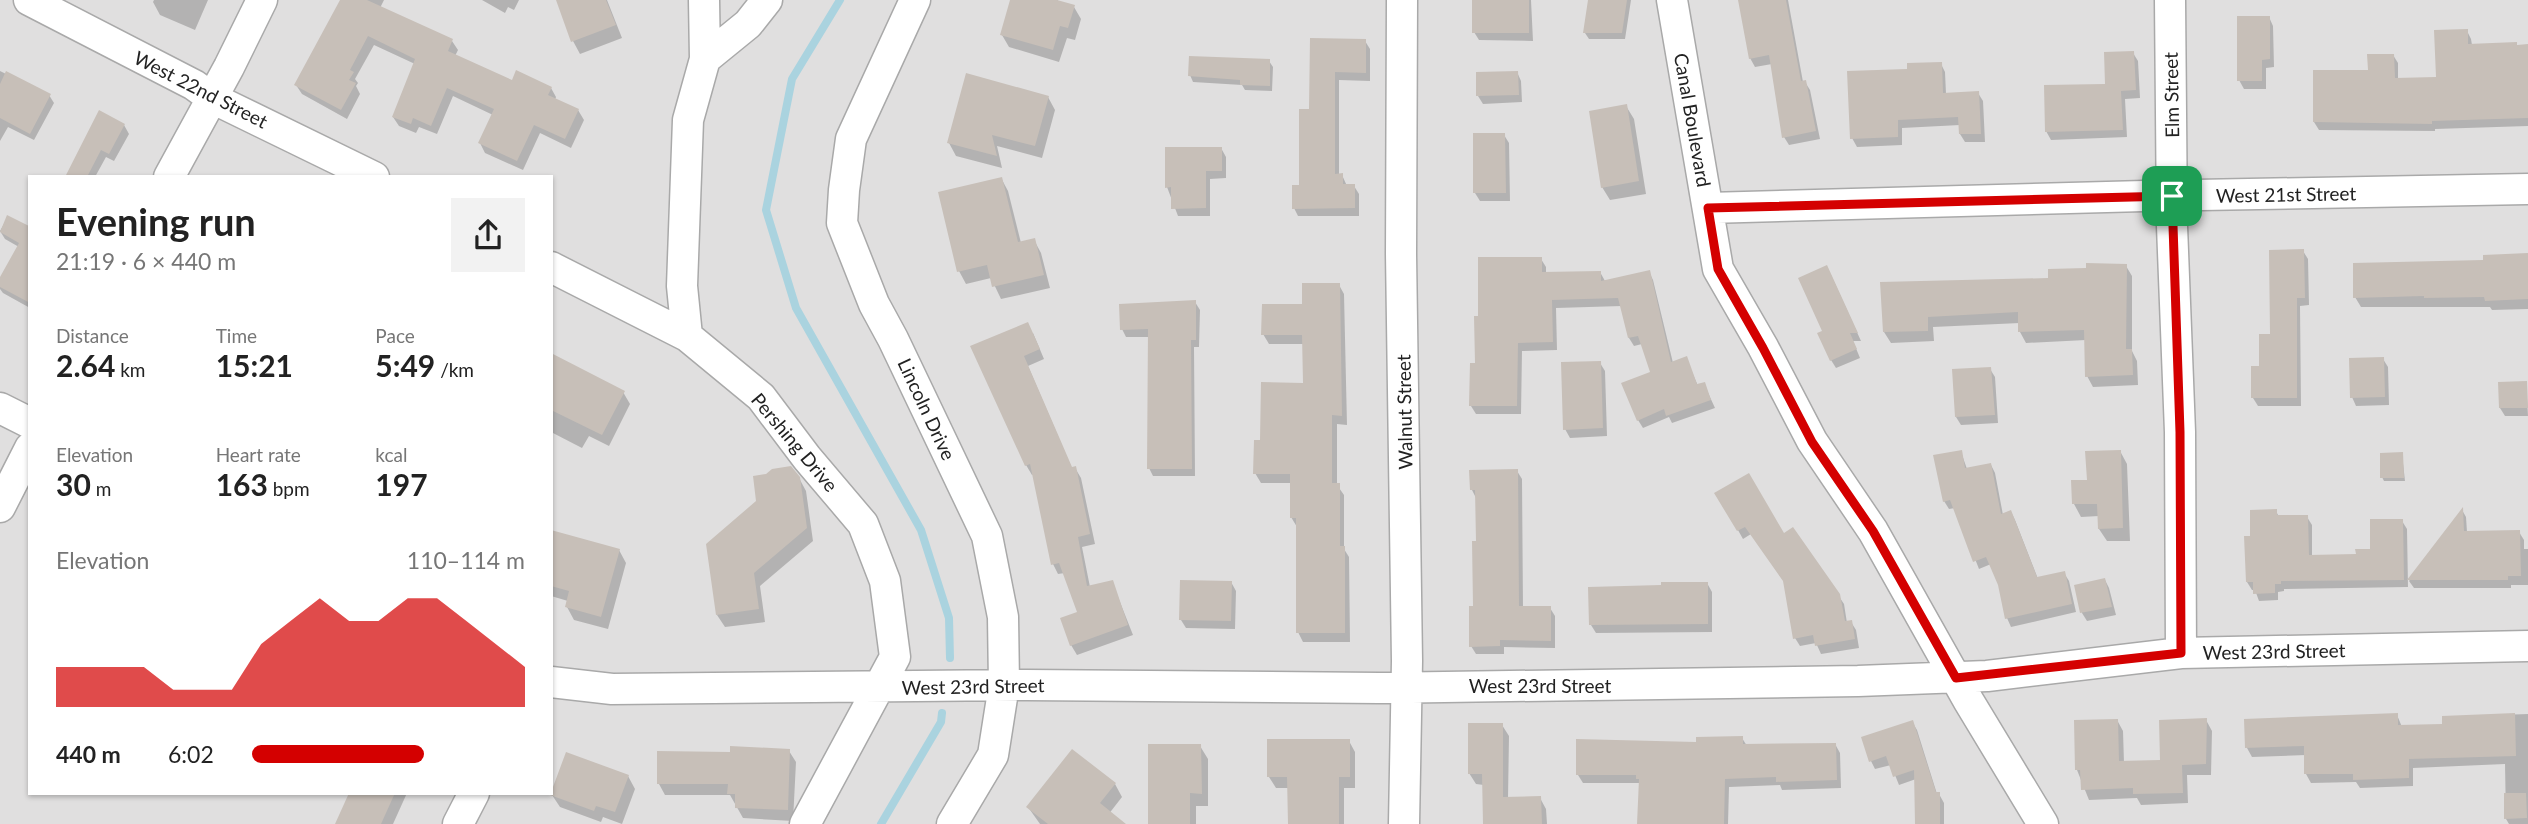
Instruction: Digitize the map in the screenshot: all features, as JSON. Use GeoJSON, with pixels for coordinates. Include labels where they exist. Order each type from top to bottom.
{"type":"FeatureCollection","features":[{"type":"Feature","properties":{"kind":"street","name":"West 22nd Street"},"geometry":{"type":"LineString","coordinates":[[29,0],[194,85],[212,98],[370,175]]}},
{"type":"Feature","properties":{"kind":"street"},"geometry":{"type":"LineString","coordinates":[[170,175],[262,0]]}},
{"type":"Feature","properties":{"kind":"street"},"geometry":{"type":"LineString","coordinates":[[687,336],[682,286],[688,120],[705,59],[704,0]]}},
{"type":"Feature","properties":{"kind":"street"},"geometry":{"type":"LineString","coordinates":[[705,59],[748,24],[767,0]]}},
{"type":"Feature","properties":{"kind":"street","name":"Lincoln Drive"},"geometry":{"type":"LineString","coordinates":[[915,0],[851,139],[842,223],[874,304],[987,536],[1003,617],[1004,685],[993,755],[952,824]]}},
{"type":"Feature","properties":{"kind":"street","name":"Walnut Street"},"geometry":{"type":"LineString","coordinates":[[1402,0],[1406,686],[1404,824]]}},
{"type":"Feature","properties":{"kind":"street","name":"Canal Boulevard"},"geometry":{"type":"LineString","coordinates":[[1672,0],[1718,269],[1812,442],[1873,531],[2043,824]]}},
{"type":"Feature","properties":{"kind":"street","name":"Elm Street"},"geometry":{"type":"LineString","coordinates":[[2170,0],[2172,196],[2180,432],[2181,653]]}},
{"type":"Feature","properties":{"kind":"street","name":"West 21st Street"},"geometry":{"type":"LineString","coordinates":[[1708,208],[2528,189]]}},
{"type":"Feature","properties":{"kind":"street"},"geometry":{"type":"LineString","coordinates":[[553,268],[687,336]]}},
{"type":"Feature","properties":{"kind":"street","name":"Pershing Drive"},"geometry":{"type":"LineString","coordinates":[[687,336],[761,397],[807,458],[863,524],[885,581],[895,657],[805,824]]}},
{"type":"Feature","properties":{"kind":"street"},"geometry":{"type":"LineString","coordinates":[[0,408],[28,422]]}},
{"type":"Feature","properties":{"kind":"street"},"geometry":{"type":"LineString","coordinates":[[0,507],[28,452]]}},
{"type":"Feature","properties":{"kind":"street","name":"West 23rd Street"},"geometry":{"type":"LineString","coordinates":[[553,682],[612,689],[1858,681],[1956,678],[2181,653],[2528,646]]}},
{"type":"Feature","properties":{"kind":"street"},"geometry":{"type":"LineString","coordinates":[[458,824],[473,795]]}},
{"type":"Feature","properties":{"kind":"shaded area"},"geometry":{"type":"Polygon","coordinates":[[[0,0],[2528,0],[2528,824],[0,824],[0,0]]]}},
{"type":"Feature","properties":{"kind":"building"},"geometry":{"type":"Polygon","coordinates":[[[340,0],[367,0],[453,39],[448,51],[512,80],[516,70],[552,87],[548,95],[579,109],[565,139],[534,125],[517,161],[478,143],[494,109],[447,88],[431,126],[413,118],[411,124],[392,117],[415,59],[368,36],[350,70],[354,72],[349,80],[356,83],[341,110],[294,85],[340,0]]]}},
{"type":"Feature","properties":{"kind":"building"},"geometry":{"type":"Polygon","coordinates":[[[556,0],[606,0],[616,25],[571,42],[556,0]]]}},
{"type":"Feature","properties":{"kind":"building"},"geometry":{"type":"Polygon","coordinates":[[[1010,0],[1057,0],[1075,5],[1068,28],[1060,26],[1053,50],[1000,35],[1010,0]]]}},
{"type":"Feature","properties":{"kind":"building"},"geometry":{"type":"Polygon","coordinates":[[[1472,0],[1529,0],[1529,33],[1472,33],[1472,0]]]}},
{"type":"Feature","properties":{"kind":"building"},"geometry":{"type":"Polygon","coordinates":[[[1588,0],[1627,0],[1622,33],[1583,33],[1588,0]]]}},
{"type":"Feature","properties":{"kind":"building"},"geometry":{"type":"Polygon","coordinates":[[[1738,0],[1786,0],[1801,81],[1806,80],[1816,131],[1782,138],[1769,55],[1749,59],[1738,0]]]}},
{"type":"Feature","properties":{"kind":"building"},"geometry":{"type":"Polygon","coordinates":[[[2237,16],[2270,16],[2270,59],[2262,60],[2262,81],[2237,81],[2237,16]]]}},
{"type":"Feature","properties":{"kind":"building"},"geometry":{"type":"Polygon","coordinates":[[[2468,29],[2468,44],[2528,44],[2528,118],[2432,121],[2432,124],[2313,122],[2313,70],[2368,70],[2367,54],[2394,54],[2395,78],[2436,77],[2434,30],[2468,29]]]}},
{"type":"Feature","properties":{"kind":"building"},"geometry":{"type":"Polygon","coordinates":[[[1310,38],[1366,39],[1366,73],[1335,72],[1335,174],[1343,173],[1343,184],[1355,184],[1355,208],[1292,209],[1292,185],[1299,185],[1299,109],[1309,109],[1310,38]]]}},
{"type":"Feature","properties":{"kind":"building"},"geometry":{"type":"Polygon","coordinates":[[[2134,51],[2136,90],[2121,91],[2123,130],[2045,132],[2044,85],[2105,84],[2104,52],[2134,51]]]}},
{"type":"Feature","properties":{"kind":"building"},"geometry":{"type":"Polygon","coordinates":[[[1189,56],[1270,59],[1270,86],[1240,85],[1240,80],[1188,76],[1189,56]]]}},
{"type":"Feature","properties":{"kind":"building"},"geometry":{"type":"Polygon","coordinates":[[[1942,62],[1943,93],[1979,91],[1981,134],[1959,134],[1958,117],[1898,120],[1898,137],[1850,139],[1847,71],[1907,69],[1907,63],[1942,62]]]}},
{"type":"Feature","properties":{"kind":"building"},"geometry":{"type":"Polygon","coordinates":[[[6,71],[51,94],[30,134],[0,118],[0,84],[6,71]]]}},
{"type":"Feature","properties":{"kind":"building"},"geometry":{"type":"Polygon","coordinates":[[[1518,71],[1519,95],[1476,96],[1476,72],[1518,71]]]}},
{"type":"Feature","properties":{"kind":"building"},"geometry":{"type":"Polygon","coordinates":[[[966,73],[1049,96],[1035,146],[992,135],[997,156],[947,143],[966,73]]]}},
{"type":"Feature","properties":{"kind":"building"},"geometry":{"type":"Polygon","coordinates":[[[1627,104],[1639,181],[1601,188],[1589,111],[1627,104]]]}},
{"type":"Feature","properties":{"kind":"building"},"geometry":{"type":"Polygon","coordinates":[[[99,110],[125,124],[109,154],[101,150],[88,175],[66,175],[99,110]]]}},
{"type":"Feature","properties":{"kind":"building"},"geometry":{"type":"Polygon","coordinates":[[[1473,133],[1505,133],[1506,193],[1473,193],[1473,133]]]}},
{"type":"Feature","properties":{"kind":"building"},"geometry":{"type":"Polygon","coordinates":[[[1165,147],[1222,147],[1222,171],[1206,171],[1206,208],[1171,209],[1171,187],[1165,188],[1165,147]]]}},
{"type":"Feature","properties":{"kind":"building"},"geometry":{"type":"Polygon","coordinates":[[[1002,177],[1018,242],[1035,238],[1044,275],[992,287],[987,265],[957,272],[938,192],[1002,177]]]}},
{"type":"Feature","properties":{"kind":"building"},"geometry":{"type":"Polygon","coordinates":[[[7,215],[28,226],[28,302],[0,287],[0,277],[19,243],[0,232],[7,215]]]}},
{"type":"Feature","properties":{"kind":"building"},"geometry":{"type":"Polygon","coordinates":[[[2304,249],[2305,298],[2297,298],[2297,398],[2251,398],[2251,366],[2259,366],[2259,334],[2270,334],[2269,250],[2304,249]]]}},
{"type":"Feature","properties":{"kind":"building"},"geometry":{"type":"Polygon","coordinates":[[[2528,253],[2528,299],[2485,301],[2484,297],[2424,296],[2353,298],[2353,263],[2483,260],[2483,255],[2528,253]]]}},
{"type":"Feature","properties":{"kind":"building"},"geometry":{"type":"Polygon","coordinates":[[[1478,257],[1542,257],[1542,272],[1601,271],[1601,281],[1650,270],[1671,362],[1687,356],[1697,384],[1705,382],[1711,400],[1666,416],[1664,409],[1637,421],[1621,383],[1650,372],[1638,336],[1628,338],[1618,298],[1552,300],[1553,342],[1518,343],[1517,406],[1469,406],[1470,363],[1475,363],[1474,316],[1478,316],[1478,257]]]}},
{"type":"Feature","properties":{"kind":"building"},"geometry":{"type":"Polygon","coordinates":[[[2086,263],[2127,264],[2126,349],[2132,349],[2133,375],[2085,377],[2084,330],[2018,332],[2018,312],[1928,317],[1928,331],[1883,332],[1880,282],[2048,278],[2048,269],[2086,268],[2086,263]]]}},
{"type":"Feature","properties":{"kind":"building"},"geometry":{"type":"Polygon","coordinates":[[[1827,265],[1858,333],[1850,333],[1857,349],[1830,361],[1817,333],[1822,331],[1798,278],[1827,265]]]}},
{"type":"Feature","properties":{"kind":"building"},"geometry":{"type":"Polygon","coordinates":[[[1302,283],[1340,283],[1342,416],[1332,415],[1332,483],[1340,483],[1340,546],[1345,546],[1345,633],[1296,633],[1296,518],[1290,518],[1290,474],[1253,474],[1254,440],[1260,440],[1261,382],[1303,383],[1302,335],[1261,335],[1262,304],[1302,304],[1302,283]]]}},
{"type":"Feature","properties":{"kind":"building"},"geometry":{"type":"Polygon","coordinates":[[[1196,300],[1196,340],[1191,340],[1192,469],[1147,469],[1148,329],[1120,330],[1119,304],[1196,300]]]}},
{"type":"Feature","properties":{"kind":"building"},"geometry":{"type":"Polygon","coordinates":[[[1028,322],[1040,349],[1024,356],[1072,467],[1076,466],[1090,534],[1078,537],[1087,586],[1113,580],[1128,625],[1070,646],[1060,618],[1077,612],[1059,563],[1051,565],[1030,464],[1025,466],[970,346],[1028,322]]]}},
{"type":"Feature","properties":{"kind":"building"},"geometry":{"type":"Polygon","coordinates":[[[553,354],[625,391],[602,435],[553,411],[553,354]]]}},
{"type":"Feature","properties":{"kind":"building"},"geometry":{"type":"Polygon","coordinates":[[[2384,357],[2385,397],[2350,398],[2349,358],[2384,357]]]}},
{"type":"Feature","properties":{"kind":"building"},"geometry":{"type":"Polygon","coordinates":[[[1601,361],[1603,428],[1563,430],[1561,362],[1601,361]]]}},
{"type":"Feature","properties":{"kind":"building"},"geometry":{"type":"Polygon","coordinates":[[[1991,367],[1995,415],[1955,417],[1952,369],[1991,367]]]}},
{"type":"Feature","properties":{"kind":"building"},"geometry":{"type":"Polygon","coordinates":[[[2527,381],[2528,408],[2499,408],[2498,382],[2527,381]]]}},
{"type":"Feature","properties":{"kind":"building"},"geometry":{"type":"Polygon","coordinates":[[[1962,450],[1965,468],[1991,463],[2001,514],[2011,510],[2037,577],[2065,571],[2072,604],[2005,619],[1998,585],[1986,557],[1973,562],[1950,500],[1943,502],[1933,455],[1962,450]]]}},
{"type":"Feature","properties":{"kind":"building"},"geometry":{"type":"Polygon","coordinates":[[[2121,450],[2123,528],[2098,529],[2097,504],[2072,504],[2071,480],[2087,480],[2085,451],[2121,450]]]}},
{"type":"Feature","properties":{"kind":"building"},"geometry":{"type":"Polygon","coordinates":[[[2403,452],[2404,478],[2380,478],[2380,453],[2403,452]]]}},
{"type":"Feature","properties":{"kind":"building"},"geometry":{"type":"Polygon","coordinates":[[[791,466],[800,477],[807,528],[754,573],[759,609],[716,615],[706,544],[756,501],[753,476],[791,466]]]}},
{"type":"Feature","properties":{"kind":"building"},"geometry":{"type":"Polygon","coordinates":[[[1518,469],[1519,606],[1551,606],[1551,641],[1500,640],[1500,646],[1469,647],[1469,606],[1473,606],[1472,541],[1476,541],[1475,490],[1470,490],[1469,470],[1518,469]]]}},
{"type":"Feature","properties":{"kind":"building"},"geometry":{"type":"Polygon","coordinates":[[[1749,473],[1784,533],[1793,527],[1840,594],[1845,621],[1852,620],[1855,639],[1815,646],[1813,635],[1793,639],[1783,581],[1745,527],[1737,531],[1714,493],[1749,473]]]}},
{"type":"Feature","properties":{"kind":"building"},"geometry":{"type":"Polygon","coordinates":[[[2463,507],[2464,531],[2520,530],[2521,576],[2508,576],[2508,580],[2407,580],[2463,507]]]}},
{"type":"Feature","properties":{"kind":"building"},"geometry":{"type":"Polygon","coordinates":[[[2277,509],[2277,515],[2308,515],[2309,555],[2356,554],[2355,549],[2370,549],[2370,519],[2403,519],[2404,580],[2281,581],[2281,584],[2275,584],[2275,593],[2253,594],[2253,582],[2246,582],[2244,536],[2250,536],[2250,510],[2277,509]]]}},
{"type":"Feature","properties":{"kind":"building"},"geometry":{"type":"Polygon","coordinates":[[[553,531],[620,549],[601,617],[565,607],[569,591],[553,587],[553,531]]]}},
{"type":"Feature","properties":{"kind":"building"},"geometry":{"type":"Polygon","coordinates":[[[2105,578],[2112,607],[2080,613],[2074,585],[2105,578]]]}},
{"type":"Feature","properties":{"kind":"building"},"geometry":{"type":"Polygon","coordinates":[[[1180,580],[1232,581],[1231,621],[1179,620],[1180,580]]]}},
{"type":"Feature","properties":{"kind":"building"},"geometry":{"type":"Polygon","coordinates":[[[1661,582],[1708,582],[1708,624],[1589,625],[1588,587],[1661,585],[1661,582]]]}},
{"type":"Feature","properties":{"kind":"building"},"geometry":{"type":"Polygon","coordinates":[[[2398,713],[2398,725],[2442,724],[2442,716],[2515,713],[2516,756],[2409,759],[2409,778],[2353,780],[2353,774],[2304,774],[2304,746],[2245,748],[2244,719],[2398,713]]]}},
{"type":"Feature","properties":{"kind":"building"},"geometry":{"type":"Polygon","coordinates":[[[2207,718],[2206,764],[2182,765],[2183,793],[2133,794],[2133,788],[2081,790],[2080,770],[2075,770],[2074,720],[2118,719],[2119,761],[2160,760],[2159,720],[2207,718]]]}},
{"type":"Feature","properties":{"kind":"building"},"geometry":{"type":"Polygon","coordinates":[[[1913,720],[1936,792],[1940,792],[1940,824],[1915,824],[1914,770],[1893,777],[1886,756],[1869,762],[1861,737],[1913,720]]]}},
{"type":"Feature","properties":{"kind":"building"},"geometry":{"type":"Polygon","coordinates":[[[1468,723],[1503,723],[1503,797],[1541,796],[1542,824],[1483,824],[1482,774],[1468,774],[1468,723]]]}},
{"type":"Feature","properties":{"kind":"building"},"geometry":{"type":"Polygon","coordinates":[[[1743,736],[1743,744],[1836,743],[1837,780],[1776,782],[1776,777],[1725,779],[1724,824],[1637,824],[1639,779],[1636,779],[1636,775],[1576,775],[1576,739],[1696,742],[1696,737],[1743,736]]]}},
{"type":"Feature","properties":{"kind":"building"},"geometry":{"type":"Polygon","coordinates":[[[1267,739],[1350,739],[1350,777],[1339,777],[1339,824],[1288,824],[1287,777],[1267,777],[1267,739]]]}},
{"type":"Feature","properties":{"kind":"building"},"geometry":{"type":"Polygon","coordinates":[[[1148,744],[1201,744],[1202,794],[1190,793],[1190,824],[1148,824],[1148,744]]]}},
{"type":"Feature","properties":{"kind":"building"},"geometry":{"type":"Polygon","coordinates":[[[730,746],[790,749],[788,810],[735,808],[735,794],[727,794],[728,784],[657,784],[657,751],[730,752],[730,746]]]}},
{"type":"Feature","properties":{"kind":"building"},"geometry":{"type":"Polygon","coordinates":[[[1072,749],[1116,783],[1100,803],[1126,824],[1048,824],[1026,807],[1072,749]]]}},
{"type":"Feature","properties":{"kind":"building"},"geometry":{"type":"Polygon","coordinates":[[[566,752],[629,775],[615,812],[596,806],[594,811],[550,795],[553,795],[553,787],[566,752]]]}},
{"type":"Feature","properties":{"kind":"building"},"geometry":{"type":"Polygon","coordinates":[[[2504,793],[2526,793],[2527,818],[2504,819],[2504,793]]]}},
{"type":"Feature","properties":{"kind":"building"},"geometry":{"type":"Polygon","coordinates":[[[348,795],[394,795],[381,824],[335,824],[348,795]]]}},
{"type":"Feature","properties":{"kind":"waterway"},"geometry":{"type":"LineString","coordinates":[[840,0],[792,79],[766,210],[796,308],[921,530],[949,618],[950,658]]}},
{"type":"Feature","properties":{"kind":"waterway"},"geometry":{"type":"LineString","coordinates":[[881,824],[941,722],[942,713]]}},
{"type":"Feature","properties":{"kind":"route"},"geometry":{"type":"LineString","coordinates":[[2172,196],[2180,432],[2181,653],[1956,678],[1873,531],[1812,442],[1718,269],[1708,208],[2172,196]]}}]}
